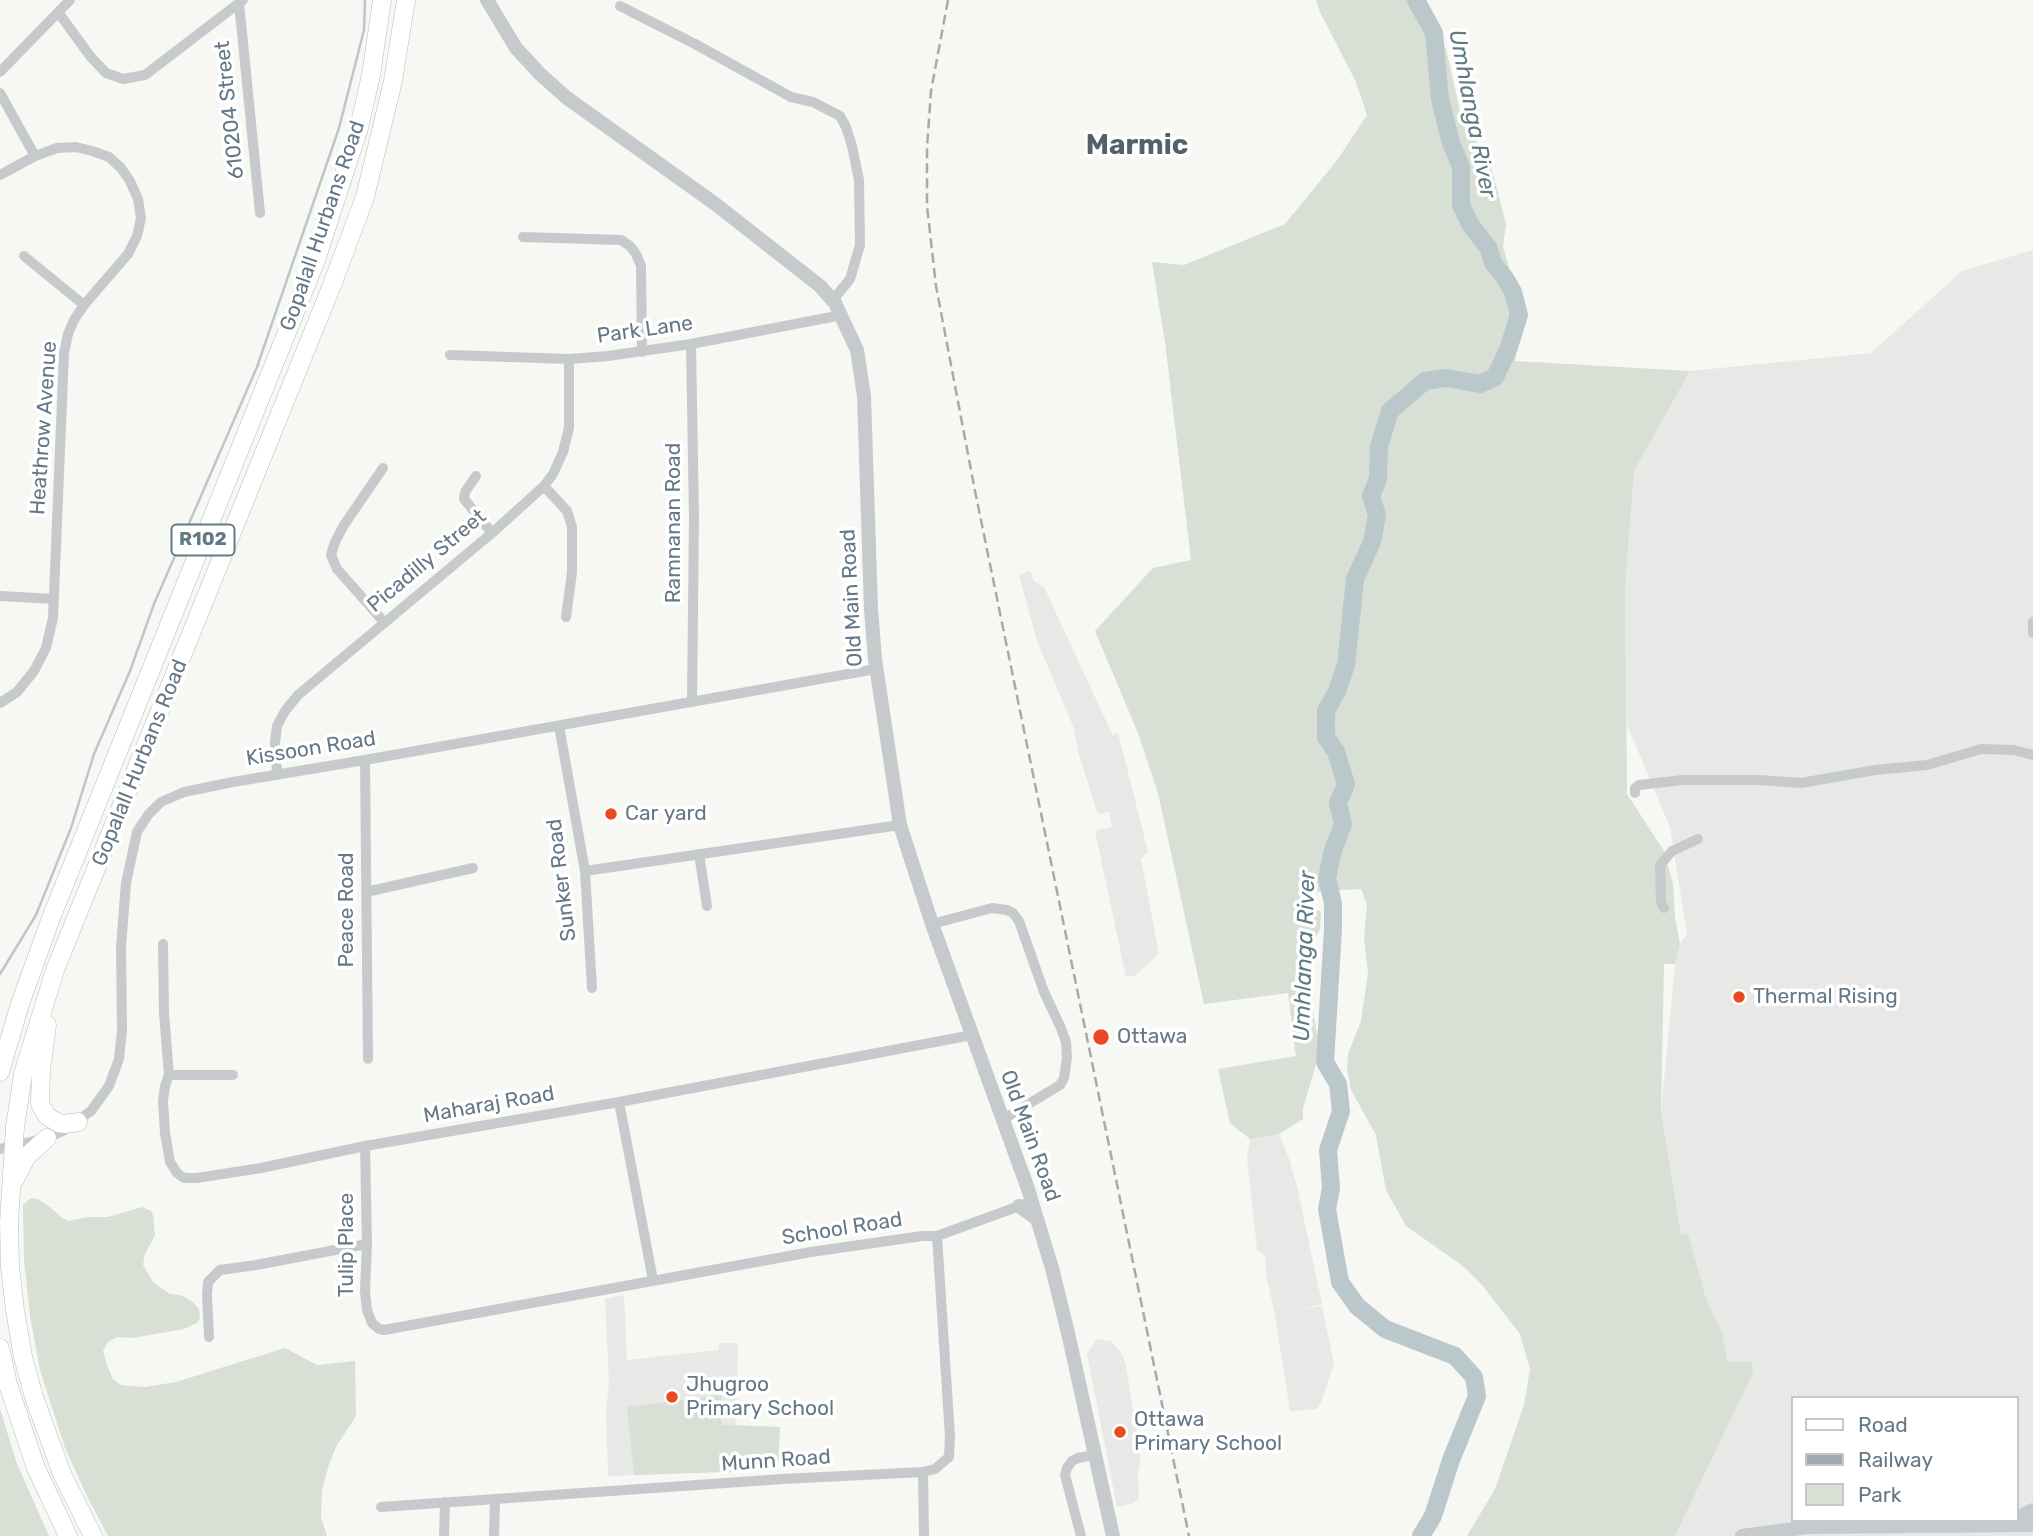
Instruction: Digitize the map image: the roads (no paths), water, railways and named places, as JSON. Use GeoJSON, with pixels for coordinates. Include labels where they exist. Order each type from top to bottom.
{"type":"FeatureCollection","features":[{"type":"Feature","properties":{"kind":"main road","name":"Gopalall Hurbans Road"},"geometry":{"type":"LineString","coordinates":[[0,1072],[23,994],[47,929],[316,260],[359,128],[371,75],[382,0]]}},
{"type":"Feature","properties":{"kind":"main road","name":"Gopalall Hurbans Road"},"geometry":{"type":"LineString","coordinates":[[93,1536],[62,1474],[34,1397],[23,1357],[10,1267],[9,1222],[12,1187],[7,1147],[23,1074],[55,970],[332,285],[360,209],[393,80],[406,0]]}},
{"type":"Feature","properties":{"kind":"main road"},"geometry":{"type":"LineString","coordinates":[[55,970],[41,1070],[40,1104],[47,1116],[58,1124],[78,1122]]}},
{"type":"Feature","properties":{"kind":"main road"},"geometry":{"type":"LineString","coordinates":[[12,1187],[27,1156],[47,1138]]}},
{"type":"Feature","properties":{"kind":"main road"},"geometry":{"type":"LineString","coordinates":[[0,1348],[8,1384],[36,1468],[68,1536]]}},
{"type":"Feature","properties":{"kind":"street"},"geometry":{"type":"LineString","coordinates":[[0,72],[70,0]]}},
{"type":"Feature","properties":{"kind":"street","name":"Old Main Road"},"geometry":{"type":"LineString","coordinates":[[487,0],[516,48],[567,98],[714,203],[820,286],[842,315],[857,350],[864,396],[871,609],[876,669],[900,825],[932,924],[1002,1120],[1026,1204],[1037,1219],[1068,1333],[1112,1536]]}},
{"type":"Feature","properties":{"kind":"street"},"geometry":{"type":"LineString","coordinates":[[58,12],[90,56],[107,73],[123,79],[145,75],[241,1]]}},
{"type":"Feature","properties":{"kind":"street","name":"610204 Street"},"geometry":{"type":"LineString","coordinates":[[241,1],[260,213]]}},
{"type":"Feature","properties":{"kind":"street"},"geometry":{"type":"LineString","coordinates":[[620,6],[791,97],[813,102],[840,116],[852,146],[859,180],[860,245],[850,279],[832,300]]}},
{"type":"Feature","properties":{"kind":"street"},"geometry":{"type":"LineString","coordinates":[[0,93],[36,156]]}},
{"type":"Feature","properties":{"kind":"street","name":"Heathrow Avenue"},"geometry":{"type":"LineString","coordinates":[[0,175],[57,148],[76,147],[109,157],[130,181],[138,199],[141,218],[137,236],[128,254],[84,305],[68,334],[64,354],[53,618],[46,648],[34,671],[17,692],[0,704]]}},
{"type":"Feature","properties":{"kind":"street"},"geometry":{"type":"LineString","coordinates":[[523,237],[610,239],[621,240],[630,246],[641,266],[642,352]]}},
{"type":"Feature","properties":{"kind":"street"},"geometry":{"type":"LineString","coordinates":[[24,256],[84,305]]}},
{"type":"Feature","properties":{"kind":"street","name":"Park Lane"},"geometry":{"type":"LineString","coordinates":[[450,355],[569,359],[642,352],[842,315]]}},
{"type":"Feature","properties":{"kind":"street","name":"Ramnanan Road"},"geometry":{"type":"LineString","coordinates":[[691,344],[694,518],[692,702]]}},
{"type":"Feature","properties":{"kind":"street","name":"Picadilly Street"},"geometry":{"type":"LineString","coordinates":[[277,775],[277,726],[298,695],[492,533],[544,486],[553,474],[563,452],[569,428],[569,359]]}},
{"type":"Feature","properties":{"kind":"street"},"geometry":{"type":"LineString","coordinates":[[383,468],[344,525],[331,555],[337,569],[384,622]]}},
{"type":"Feature","properties":{"kind":"street"},"geometry":{"type":"LineString","coordinates":[[476,475],[465,492],[464,499],[492,533]]}},
{"type":"Feature","properties":{"kind":"street"},"geometry":{"type":"LineString","coordinates":[[544,486],[567,511],[572,527],[572,572],[566,617]]}},
{"type":"Feature","properties":{"kind":"street"},"geometry":{"type":"LineString","coordinates":[[0,596],[54,599]]}},
{"type":"Feature","properties":{"kind":"street"},"geometry":{"type":"LineString","coordinates":[[2033,622],[2033,633]]}},
{"type":"Feature","properties":{"kind":"street","name":"Kissoon Road"},"geometry":{"type":"LineString","coordinates":[[7,1147],[63,1132],[91,1111],[109,1086],[119,1059],[122,1030],[122,912],[131,852],[137,832],[148,815],[162,802],[184,792],[876,669]]}},
{"type":"Feature","properties":{"kind":"street","name":"Sunker Road"},"geometry":{"type":"LineString","coordinates":[[559,726],[585,871],[592,988]]}},
{"type":"Feature","properties":{"kind":"street"},"geometry":{"type":"LineString","coordinates":[[1634,793],[1639,785],[1683,780],[1801,783],[1875,770],[1927,765],[1981,749],[2014,750],[2033,755]]}},
{"type":"Feature","properties":{"kind":"street","name":"Peace Road"},"geometry":{"type":"LineString","coordinates":[[365,760],[368,1059]]}},
{"type":"Feature","properties":{"kind":"street"},"geometry":{"type":"LineString","coordinates":[[585,871],[900,825]]}},
{"type":"Feature","properties":{"kind":"street"},"geometry":{"type":"LineString","coordinates":[[1664,908],[1661,902],[1660,865],[1672,851],[1698,839]]}},
{"type":"Feature","properties":{"kind":"street"},"geometry":{"type":"LineString","coordinates":[[699,854],[707,906]]}},
{"type":"Feature","properties":{"kind":"street"},"geometry":{"type":"LineString","coordinates":[[366,892],[473,867]]}},
{"type":"Feature","properties":{"kind":"street"},"geometry":{"type":"LineString","coordinates":[[932,924],[992,908],[1013,913],[1020,921],[1044,992],[1061,1028],[1066,1042],[1065,1078],[1060,1085],[1002,1120]]}},
{"type":"Feature","properties":{"kind":"street"},"geometry":{"type":"LineString","coordinates":[[163,944],[164,1013],[169,1075],[233,1075]]}},
{"type":"Feature","properties":{"kind":"street","name":"Maharaj Road"},"geometry":{"type":"LineString","coordinates":[[169,1075],[163,1101],[170,1162],[184,1178],[197,1178],[972,1035]]}},
{"type":"Feature","properties":{"kind":"street"},"geometry":{"type":"LineString","coordinates":[[620,1102],[653,1280]]}},
{"type":"Feature","properties":{"kind":"street","name":"Tulip Place"},"geometry":{"type":"LineString","coordinates":[[365,1146],[365,1291],[369,1319],[379,1329],[389,1329]]}},
{"type":"Feature","properties":{"kind":"street","name":"School Road"},"geometry":{"type":"LineString","coordinates":[[389,1329],[811,1252],[937,1236],[1026,1204]]}},
{"type":"Feature","properties":{"kind":"street"},"geometry":{"type":"LineString","coordinates":[[924,1536],[923,1472],[935,1469],[943,1463],[950,1450],[937,1236]]}},
{"type":"Feature","properties":{"kind":"street"},"geometry":{"type":"LineString","coordinates":[[209,1337],[208,1282],[220,1270],[367,1244]]}},
{"type":"Feature","properties":{"kind":"street"},"geometry":{"type":"LineString","coordinates":[[1080,1536],[1065,1475],[1066,1468],[1078,1458],[1094,1455]]}},
{"type":"Feature","properties":{"kind":"street","name":"Munn Road"},"geometry":{"type":"LineString","coordinates":[[381,1507],[923,1472]]}},
{"type":"Feature","properties":{"kind":"street"},"geometry":{"type":"LineString","coordinates":[[494,1536],[495,1499]]}},
{"type":"Feature","properties":{"kind":"street"},"geometry":{"type":"LineString","coordinates":[[444,1536],[445,1502]]}},
{"type":"Feature","properties":{"kind":"street"},"geometry":{"type":"LineString","coordinates":[[1989,1525],[2000,1522]]}},
{"type":"Feature","properties":{"kind":"street"},"geometry":{"type":"LineString","coordinates":[[1742,1536],[1808,1527],[2033,1525]]}},
{"type":"Feature","properties":{"kind":"waterway"},"geometry":{"type":"LineString","coordinates":[[0,974],[36,915],[71,828],[94,754],[130,671],[154,604],[257,367],[339,128],[364,30],[365,0]]}},
{"type":"Feature","properties":{"kind":"waterway","name":"Umhlanga River"},"geometry":{"type":"LineString","coordinates":[[1416,0],[1434,33],[1440,99],[1451,143],[1461,167],[1461,205],[1470,224],[1489,249],[1493,263],[1513,292],[1519,315],[1508,350],[1495,377],[1480,384],[1446,378],[1425,381],[1390,411],[1379,446],[1378,479],[1371,496],[1377,515],[1372,542],[1355,579],[1346,665],[1337,691],[1326,711],[1326,737],[1336,752],[1346,784],[1338,803],[1343,824],[1332,853],[1327,879],[1333,903],[1333,929],[1325,1062],[1338,1084],[1341,1111],[1328,1150],[1331,1188],[1327,1209],[1340,1282],[1357,1306],[1385,1329],[1455,1356],[1474,1377],[1477,1396],[1451,1460],[1433,1516],[1421,1536]]}},
{"type":"Feature","properties":{"kind":"railway"},"geometry":{"type":"LineString","coordinates":[[948,0],[931,91],[927,147],[927,206],[936,286],[975,491],[1189,1536]]}},
{"type":"Feature","properties":{"kind":"place","name":"Car yard"},"geometry":{"type":"Point","coordinates":[611,814]}},
{"type":"Feature","properties":{"kind":"place","name":"Thermal Rising"},"geometry":{"type":"Point","coordinates":[1739,997]}},
{"type":"Feature","properties":{"kind":"place","name":"Ottawa"},"geometry":{"type":"Point","coordinates":[1101,1037]}},
{"type":"Feature","properties":{"kind":"place","name":"Jhugroo Primary School"},"geometry":{"type":"Point","coordinates":[672,1397]}},
{"type":"Feature","properties":{"kind":"place","name":"Ottawa Primary School"},"geometry":{"type":"Point","coordinates":[1120,1432]}},
{"type":"Feature","properties":{"kind":"district","name":"Marmic"},"geometry":{"type":"Point","coordinates":[1137,146]}}]}
